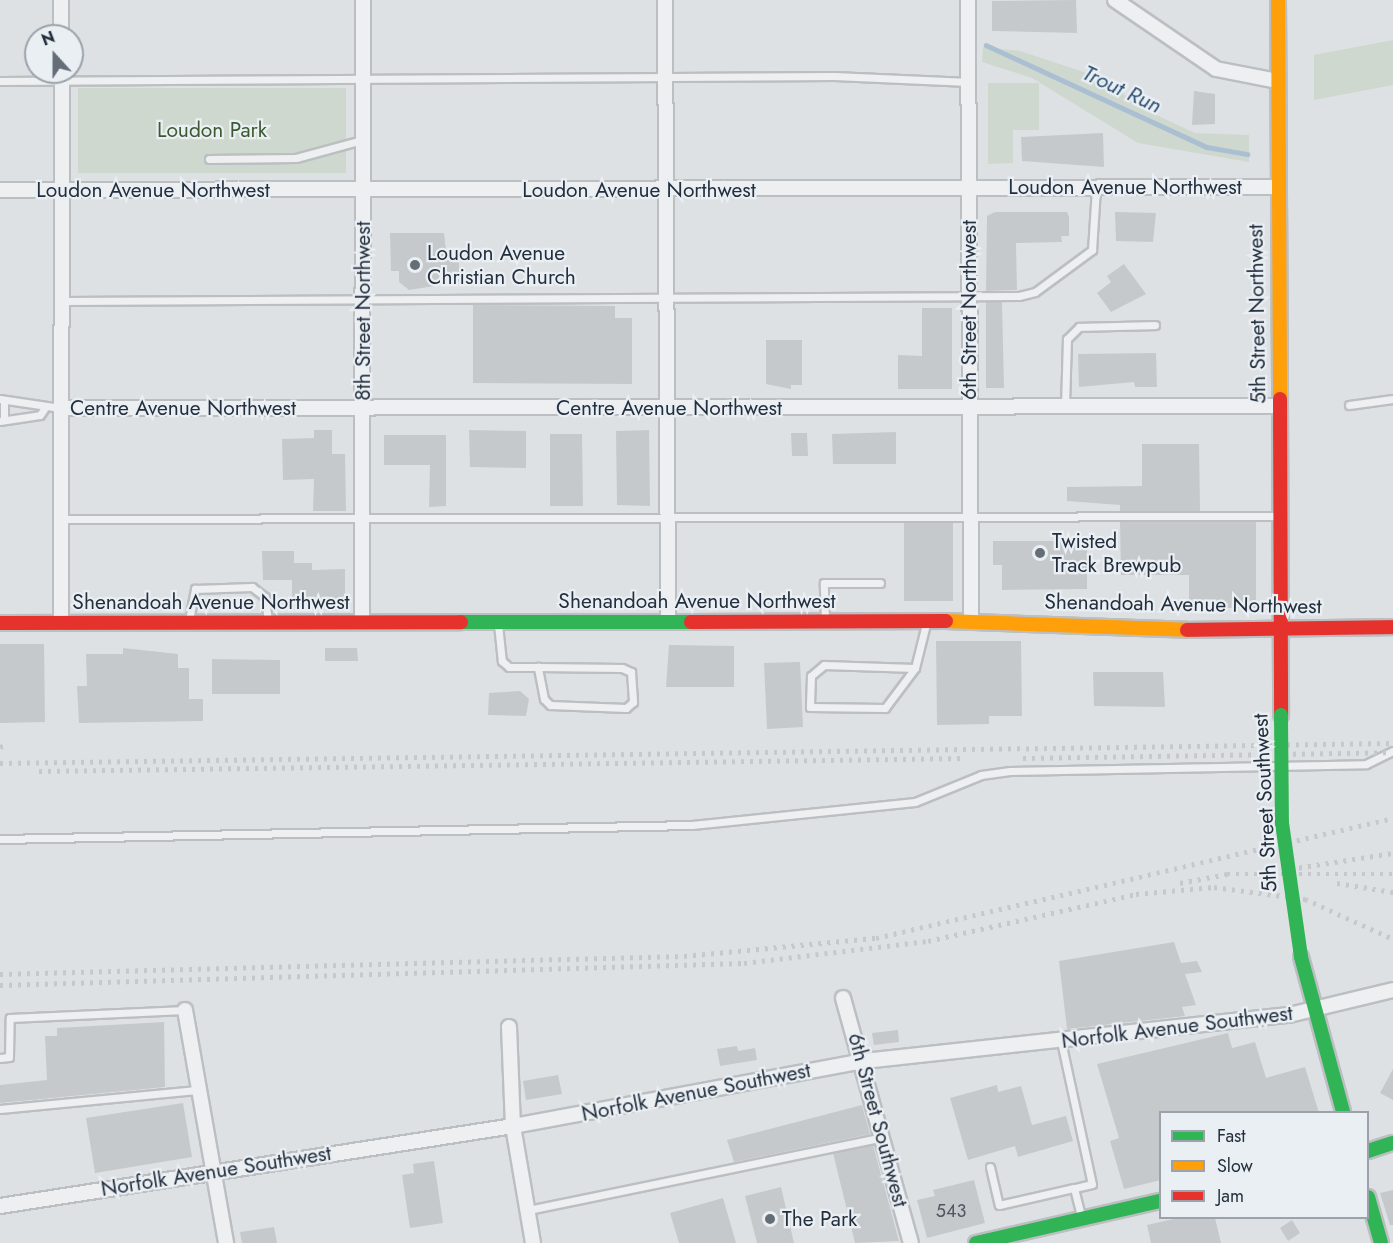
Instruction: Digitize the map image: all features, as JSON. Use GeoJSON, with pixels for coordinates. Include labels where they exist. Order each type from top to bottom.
{"type":"FeatureCollection","features":[{"type":"Feature","properties":{"kind":"street"},"geometry":{"type":"LineString","coordinates":[[61,0],[62,24]]}},
{"type":"Feature","properties":{"kind":"street","name":"8th Street Northwest"},"geometry":{"type":"LineString","coordinates":[[362,622],[363,0]]}},
{"type":"Feature","properties":{"kind":"street"},"geometry":{"type":"LineString","coordinates":[[666,0],[666,189],[670,299],[666,408],[668,621]]}},
{"type":"Feature","properties":{"kind":"street","name":"6th Street Northwest"},"geometry":{"type":"LineString","coordinates":[[968,0],[970,621]]}},
{"type":"Feature","properties":{"kind":"street"},"geometry":{"type":"LineString","coordinates":[[1115,0],[1216,69],[1278,81]]}},
{"type":"Feature","properties":{"kind":"street","name":"5th Street Northwest"},"geometry":{"type":"LineString","coordinates":[[1278,0],[1280,628]]}},
{"type":"Feature","properties":{"kind":"street"},"geometry":{"type":"LineString","coordinates":[[61,623],[60,408],[64,301],[59,191],[62,84]]}},
{"type":"Feature","properties":{"kind":"street","name":"Loudon Avenue Northwest"},"geometry":{"type":"LineString","coordinates":[[0,190],[1277,187]]}},
{"type":"Feature","properties":{"kind":"street","name":"Centre Avenue Northwest"},"geometry":{"type":"LineString","coordinates":[[60,408],[1279,406]]}},
{"type":"Feature","properties":{"kind":"street","name":"Shenandoah Avenue Northwest"},"geometry":{"type":"LineString","coordinates":[[0,623],[970,621],[1170,630],[1393,627]]}},
{"type":"Feature","properties":{"kind":"street","name":"5th Street Southwest"},"geometry":{"type":"LineString","coordinates":[[1280,628],[1284,846],[1301,957],[1342,1111]]}},
{"type":"Feature","properties":{"kind":"street","name":"Norfolk Avenue Southwest"},"geometry":{"type":"LineString","coordinates":[[0,1206],[213,1170],[513,1126],[864,1061],[1061,1041],[1314,1010],[1393,990]]}},
{"type":"Feature","properties":{"kind":"street","name":"6th Street Southwest"},"geometry":{"type":"LineString","coordinates":[[843,998],[886,1137],[911,1243]]}},
{"type":"Feature","properties":{"kind":"street"},"geometry":{"type":"LineString","coordinates":[[185,1010],[226,1243]]}},
{"type":"Feature","properties":{"kind":"street"},"geometry":{"type":"LineString","coordinates":[[509,1027],[513,1126],[533,1243]]}},
{"type":"Feature","properties":{"kind":"street"},"geometry":{"type":"LineString","coordinates":[[1369,1151],[1393,1143]]}},
{"type":"Feature","properties":{"kind":"street"},"geometry":{"type":"LineString","coordinates":[[976,1243],[1159,1201]]}},
{"type":"Feature","properties":{"kind":"street"},"geometry":{"type":"LineString","coordinates":[[1369,1201],[1381,1243]]}},
{"type":"Feature","properties":{"kind":"lane"},"geometry":{"type":"LineString","coordinates":[[84,77],[363,82],[834,76],[969,82]]}},
{"type":"Feature","properties":{"kind":"lane"},"geometry":{"type":"LineString","coordinates":[[0,81],[24,79]]}},
{"type":"Feature","properties":{"kind":"lane"},"geometry":{"type":"LineString","coordinates":[[209,159],[296,158],[362,140]]}},
{"type":"Feature","properties":{"kind":"lane"},"geometry":{"type":"LineString","coordinates":[[64,301],[364,301],[1027,295],[1084,258],[1095,241],[1096,188]]}},
{"type":"Feature","properties":{"kind":"lane"},"geometry":{"type":"LineString","coordinates":[[1065,406],[1067,339],[1078,327],[1155,326]]}},
{"type":"Feature","properties":{"kind":"lane"},"geometry":{"type":"LineString","coordinates":[[1349,405],[1393,399]]}},
{"type":"Feature","properties":{"kind":"lane"},"geometry":{"type":"LineString","coordinates":[[44,409],[40,415],[2,420],[2,400],[44,409],[60,408]]}},
{"type":"Feature","properties":{"kind":"lane"},"geometry":{"type":"LineString","coordinates":[[60,519],[1279,516]]}},
{"type":"Feature","properties":{"kind":"lane"},"geometry":{"type":"LineString","coordinates":[[825,622],[824,583],[880,583]]}},
{"type":"Feature","properties":{"kind":"lane"},"geometry":{"type":"LineString","coordinates":[[189,623],[195,589],[252,587],[265,597],[268,623]]}},
{"type":"Feature","properties":{"kind":"lane"},"geometry":{"type":"LineString","coordinates":[[915,668],[824,665],[811,676],[810,707],[885,708],[915,668],[926,621]]}},
{"type":"Feature","properties":{"kind":"lane"},"geometry":{"type":"LineString","coordinates":[[498,622],[502,661],[509,667],[538,667],[622,668],[631,672],[633,702],[626,708],[550,705],[544,699],[538,667]]}},
{"type":"Feature","properties":{"kind":"lane"},"geometry":{"type":"LineString","coordinates":[[0,839],[692,825],[915,802],[941,796],[981,775],[1010,771],[1366,764],[1393,752]]}},
{"type":"Feature","properties":{"kind":"lane"},"geometry":{"type":"LineString","coordinates":[[0,1058],[9,1057],[10,1018],[185,1010]]}},
{"type":"Feature","properties":{"kind":"lane"},"geometry":{"type":"LineString","coordinates":[[990,1167],[999,1205],[1092,1184],[1061,1041]]}},
{"type":"Feature","properties":{"kind":"lane"},"geometry":{"type":"LineString","coordinates":[[0,1108],[199,1090]]}},
{"type":"Feature","properties":{"kind":"lane"},"geometry":{"type":"LineString","coordinates":[[528,1210],[886,1137]]}},
{"type":"Feature","properties":{"kind":"lane"},"geometry":{"type":"LineString","coordinates":[[1074,1188],[1081,1219]]}},
{"type":"Feature","properties":{"kind":"green space"},"geometry":{"type":"Polygon","coordinates":[[[1393,40],[1393,85],[1314,100],[1314,55],[1393,40]]]}},
{"type":"Feature","properties":{"kind":"green space"},"geometry":{"type":"Polygon","coordinates":[[[983,47],[1020,51],[1099,77],[1148,111],[1195,133],[1249,135],[1249,162],[1138,143],[1032,78],[982,62],[983,47]]]}},
{"type":"Feature","properties":{"kind":"green space"},"geometry":{"type":"Polygon","coordinates":[[[988,83],[1039,83],[1039,130],[1013,130],[1013,163],[988,164],[988,83]]]}},
{"type":"Feature","properties":{"kind":"green space","name":"Loudon Park"},"geometry":{"type":"Polygon","coordinates":[[[78,88],[346,88],[346,173],[78,173],[78,88]]]}},
{"type":"Feature","properties":{"kind":"building"},"geometry":{"type":"Polygon","coordinates":[[[1076,0],[1077,33],[992,31],[992,1],[1076,0]]]}},
{"type":"Feature","properties":{"kind":"building"},"geometry":{"type":"Polygon","coordinates":[[[1194,91],[1215,94],[1215,124],[1192,125],[1194,91]]]}},
{"type":"Feature","properties":{"kind":"building"},"geometry":{"type":"Polygon","coordinates":[[[1103,133],[1104,167],[1022,161],[1021,137],[1103,133]]]}},
{"type":"Feature","properties":{"kind":"building"},"geometry":{"type":"Polygon","coordinates":[[[995,212],[1067,212],[1069,217],[1069,236],[1061,236],[1062,242],[1016,243],[1017,290],[986,291],[987,216],[995,212]]]}},
{"type":"Feature","properties":{"kind":"building"},"geometry":{"type":"Polygon","coordinates":[[[1115,212],[1156,213],[1153,242],[1116,241],[1115,212]]]}},
{"type":"Feature","properties":{"kind":"building"},"geometry":{"type":"Polygon","coordinates":[[[390,233],[444,233],[447,260],[459,260],[459,282],[409,290],[399,282],[399,271],[391,271],[390,233]]]}},
{"type":"Feature","properties":{"kind":"building"},"geometry":{"type":"Polygon","coordinates":[[[1124,264],[1146,294],[1111,312],[1097,293],[1111,282],[1107,276],[1124,264]]]}},
{"type":"Feature","properties":{"kind":"building"},"geometry":{"type":"Polygon","coordinates":[[[986,302],[1002,302],[1004,388],[986,388],[986,302]]]}},
{"type":"Feature","properties":{"kind":"building"},"geometry":{"type":"Polygon","coordinates":[[[473,305],[615,306],[615,318],[632,318],[632,384],[473,383],[473,305]]]}},
{"type":"Feature","properties":{"kind":"building"},"geometry":{"type":"Polygon","coordinates":[[[922,308],[952,308],[952,389],[898,389],[898,355],[922,356],[922,308]]]}},
{"type":"Feature","properties":{"kind":"building"},"geometry":{"type":"Polygon","coordinates":[[[766,340],[802,340],[802,385],[791,385],[791,389],[766,384],[766,340]]]}},
{"type":"Feature","properties":{"kind":"building"},"geometry":{"type":"Polygon","coordinates":[[[1156,353],[1157,387],[1135,387],[1134,382],[1079,387],[1078,354],[1156,353]]]}},
{"type":"Feature","properties":{"kind":"building"},"geometry":{"type":"Polygon","coordinates":[[[314,430],[332,430],[332,454],[345,454],[346,511],[313,511],[314,479],[283,480],[282,439],[314,438],[314,430]]]}},
{"type":"Feature","properties":{"kind":"building"},"geometry":{"type":"Polygon","coordinates":[[[469,430],[526,431],[526,468],[470,467],[469,430]]]}},
{"type":"Feature","properties":{"kind":"building"},"geometry":{"type":"Polygon","coordinates":[[[649,430],[650,506],[617,505],[616,431],[649,430]]]}},
{"type":"Feature","properties":{"kind":"building"},"geometry":{"type":"Polygon","coordinates":[[[896,432],[896,464],[833,464],[832,434],[896,432]]]}},
{"type":"Feature","properties":{"kind":"building"},"geometry":{"type":"Polygon","coordinates":[[[791,433],[807,433],[808,456],[792,456],[791,433]]]}},
{"type":"Feature","properties":{"kind":"building"},"geometry":{"type":"Polygon","coordinates":[[[550,434],[582,434],[583,506],[550,506],[550,434]]]}},
{"type":"Feature","properties":{"kind":"building"},"geometry":{"type":"Polygon","coordinates":[[[384,435],[446,435],[446,506],[429,507],[430,465],[384,465],[384,435]]]}},
{"type":"Feature","properties":{"kind":"building"},"geometry":{"type":"Polygon","coordinates":[[[1142,444],[1199,444],[1200,511],[1120,511],[1120,505],[1067,501],[1067,487],[1142,486],[1142,444]]]}},
{"type":"Feature","properties":{"kind":"building"},"geometry":{"type":"Polygon","coordinates":[[[953,522],[953,601],[904,601],[904,523],[953,522]]]}},
{"type":"Feature","properties":{"kind":"building"},"geometry":{"type":"Polygon","coordinates":[[[1120,522],[1256,522],[1256,608],[1189,608],[1189,575],[1121,575],[1120,522]]]}},
{"type":"Feature","properties":{"kind":"building","name":"Twisted Track Brewpub"},"geometry":{"type":"Polygon","coordinates":[[[993,541],[1087,541],[1087,589],[1002,590],[1002,565],[993,565],[993,541]]]}},
{"type":"Feature","properties":{"kind":"building"},"geometry":{"type":"Polygon","coordinates":[[[262,551],[294,551],[294,563],[312,563],[312,570],[345,569],[345,598],[292,599],[292,580],[263,580],[262,551]]]}},
{"type":"Feature","properties":{"kind":"building"},"geometry":{"type":"Polygon","coordinates":[[[936,641],[1021,641],[1022,716],[989,716],[989,724],[937,725],[936,641]]]}},
{"type":"Feature","properties":{"kind":"building"},"geometry":{"type":"Polygon","coordinates":[[[0,644],[44,644],[45,722],[0,723],[0,644]]]}},
{"type":"Feature","properties":{"kind":"building"},"geometry":{"type":"Polygon","coordinates":[[[669,645],[734,646],[734,687],[666,687],[669,645]]]}},
{"type":"Feature","properties":{"kind":"building"},"geometry":{"type":"Polygon","coordinates":[[[123,648],[178,654],[178,668],[189,668],[189,699],[203,699],[203,721],[79,723],[77,686],[87,686],[86,654],[123,654],[123,648]]]}},
{"type":"Feature","properties":{"kind":"building"},"geometry":{"type":"Polygon","coordinates":[[[325,648],[357,648],[358,661],[325,661],[325,648]]]}},
{"type":"Feature","properties":{"kind":"building"},"geometry":{"type":"Polygon","coordinates":[[[212,659],[280,660],[280,694],[212,694],[212,659]]]}},
{"type":"Feature","properties":{"kind":"building"},"geometry":{"type":"Polygon","coordinates":[[[800,662],[803,727],[767,729],[764,663],[800,662]]]}},
{"type":"Feature","properties":{"kind":"building"},"geometry":{"type":"Polygon","coordinates":[[[1093,672],[1163,672],[1165,707],[1094,706],[1093,672]]]}},
{"type":"Feature","properties":{"kind":"building"},"geometry":{"type":"Polygon","coordinates":[[[520,691],[529,699],[526,716],[488,715],[489,693],[520,691]]]}},
{"type":"Feature","properties":{"kind":"building"},"geometry":{"type":"Polygon","coordinates":[[[1174,942],[1181,963],[1197,961],[1202,972],[1185,974],[1196,1005],[1182,1007],[1185,1016],[1067,1029],[1059,961],[1174,942]]]}},
{"type":"Feature","properties":{"kind":"building"},"geometry":{"type":"Polygon","coordinates":[[[164,1022],[165,1087],[0,1103],[0,1085],[47,1080],[45,1036],[57,1036],[57,1028],[164,1022]]]}},
{"type":"Feature","properties":{"kind":"building"},"geometry":{"type":"Polygon","coordinates":[[[898,1030],[899,1042],[874,1045],[872,1033],[898,1030]]]}},
{"type":"Feature","properties":{"kind":"building"},"geometry":{"type":"Polygon","coordinates":[[[1228,1033],[1232,1048],[1255,1042],[1266,1078],[1305,1067],[1318,1111],[1159,1111],[1159,1180],[1124,1189],[1110,1141],[1119,1138],[1097,1064],[1228,1033]]]}},
{"type":"Feature","properties":{"kind":"building"},"geometry":{"type":"Polygon","coordinates":[[[737,1046],[738,1051],[755,1048],[757,1060],[720,1066],[717,1049],[737,1046]]]}},
{"type":"Feature","properties":{"kind":"building"},"geometry":{"type":"Polygon","coordinates":[[[1393,1069],[1393,1100],[1380,1093],[1393,1069]]]}},
{"type":"Feature","properties":{"kind":"building"},"geometry":{"type":"Polygon","coordinates":[[[558,1075],[562,1094],[526,1100],[523,1081],[558,1075]]]}},
{"type":"Feature","properties":{"kind":"building"},"geometry":{"type":"Polygon","coordinates":[[[997,1085],[998,1092],[1021,1086],[1032,1125],[1066,1116],[1073,1141],[1018,1157],[1015,1146],[968,1160],[950,1098],[997,1085]]]}},
{"type":"Feature","properties":{"kind":"building"},"geometry":{"type":"Polygon","coordinates":[[[183,1103],[192,1157],[95,1173],[86,1118],[183,1103]]]}},
{"type":"Feature","properties":{"kind":"building"},"geometry":{"type":"Polygon","coordinates":[[[862,1105],[870,1134],[734,1162],[727,1140],[862,1105]]]}},
{"type":"Feature","properties":{"kind":"building"},"geometry":{"type":"Polygon","coordinates":[[[873,1145],[899,1241],[855,1243],[833,1153],[873,1145]]]}},
{"type":"Feature","properties":{"kind":"building"},"geometry":{"type":"Polygon","coordinates":[[[434,1161],[443,1223],[410,1228],[402,1175],[414,1173],[413,1164],[434,1161]]]}},
{"type":"Feature","properties":{"kind":"building"},"geometry":{"type":"Polygon","coordinates":[[[974,1180],[985,1223],[927,1238],[917,1200],[935,1196],[933,1190],[974,1180]]]}},
{"type":"Feature","properties":{"kind":"building","name":"The Park"},"geometry":{"type":"Polygon","coordinates":[[[781,1187],[794,1243],[757,1243],[745,1196],[781,1187]]]}},
{"type":"Feature","properties":{"kind":"building"},"geometry":{"type":"Polygon","coordinates":[[[1393,1190],[1393,1225],[1390,1225],[1380,1193],[1393,1190]]]}},
{"type":"Feature","properties":{"kind":"building"},"geometry":{"type":"Polygon","coordinates":[[[723,1198],[736,1243],[679,1243],[670,1213],[723,1198]]]}},
{"type":"Feature","properties":{"kind":"building"},"geometry":{"type":"Polygon","coordinates":[[[1174,1219],[1215,1219],[1221,1243],[1151,1243],[1147,1225],[1174,1219]]]}},
{"type":"Feature","properties":{"kind":"building"},"geometry":{"type":"Polygon","coordinates":[[[1292,1220],[1300,1233],[1288,1241],[1280,1228],[1292,1220]]]}},
{"type":"Feature","properties":{"kind":"building"},"geometry":{"type":"Polygon","coordinates":[[[274,1227],[277,1243],[242,1243],[240,1232],[274,1227]]]}},
{"type":"Feature","properties":{"kind":"waterway","name":"Trout Run"},"geometry":{"type":"LineString","coordinates":[[986,45],[1207,147],[1247,154]]}},
{"type":"Feature","properties":{"kind":"railway"},"geometry":{"type":"LineString","coordinates":[[0,763],[1393,743]]}},
{"type":"Feature","properties":{"kind":"railway"},"geometry":{"type":"LineString","coordinates":[[0,747],[8,744]]}},
{"type":"Feature","properties":{"kind":"railway"},"geometry":{"type":"LineString","coordinates":[[1023,758],[1389,752]]}},
{"type":"Feature","properties":{"kind":"railway"},"geometry":{"type":"LineString","coordinates":[[39,771],[966,758]]}},
{"type":"Feature","properties":{"kind":"railway"},"geometry":{"type":"LineString","coordinates":[[0,974],[684,956],[876,938],[1393,818]]}},
{"type":"Feature","properties":{"kind":"railway"},"geometry":{"type":"LineString","coordinates":[[1290,869],[1393,853]]}},
{"type":"Feature","properties":{"kind":"railway"},"geometry":{"type":"LineString","coordinates":[[1180,883],[1227,874],[1393,874]]}},
{"type":"Feature","properties":{"kind":"railway"},"geometry":{"type":"LineString","coordinates":[[1337,883],[1393,892]]}},
{"type":"Feature","properties":{"kind":"railway"},"geometry":{"type":"LineString","coordinates":[[0,985],[744,963],[928,941],[1136,894],[1214,887],[1305,899],[1393,939]]}},
{"type":"Feature","properties":{"kind":"traffic: fast"},"geometry":{"type":"LineString","coordinates":[[461,622],[691,622]]}},
{"type":"Feature","properties":{"kind":"traffic: fast"},"geometry":{"type":"LineString","coordinates":[[1281,715],[1282,823],[1301,957]]}},
{"type":"Feature","properties":{"kind":"traffic: fast"},"geometry":{"type":"LineString","coordinates":[[1301,957],[1343,1111]]}},
{"type":"Feature","properties":{"kind":"traffic: fast"},"geometry":{"type":"LineString","coordinates":[[1369,1151],[1393,1143]]}},
{"type":"Feature","properties":{"kind":"traffic: fast"},"geometry":{"type":"LineString","coordinates":[[976,1243],[1159,1201]]}},
{"type":"Feature","properties":{"kind":"traffic: fast"},"geometry":{"type":"LineString","coordinates":[[1369,1201],[1381,1243]]}},
{"type":"Feature","properties":{"kind":"traffic: slow"},"geometry":{"type":"LineString","coordinates":[[1278,0],[1280,399]]}},
{"type":"Feature","properties":{"kind":"traffic: slow"},"geometry":{"type":"LineString","coordinates":[[946,621],[1187,630]]}},
{"type":"Feature","properties":{"kind":"traffic: jam"},"geometry":{"type":"LineString","coordinates":[[1280,399],[1281,715]]}},
{"type":"Feature","properties":{"kind":"traffic: jam"},"geometry":{"type":"LineString","coordinates":[[691,622],[946,621]]}},
{"type":"Feature","properties":{"kind":"traffic: jam"},"geometry":{"type":"LineString","coordinates":[[0,623],[461,622]]}},
{"type":"Feature","properties":{"kind":"traffic: jam"},"geometry":{"type":"LineString","coordinates":[[1187,630],[1393,627]]}},
{"type":"Feature","properties":{"kind":"place","name":"Loudon Avenue Christian Church"},"geometry":{"type":"Point","coordinates":[415,265]}},
{"type":"Feature","properties":{"kind":"place","name":"Twisted Track Brewpub"},"geometry":{"type":"Point","coordinates":[1040,553]}},
{"type":"Feature","properties":{"kind":"place","name":"The Park"},"geometry":{"type":"Point","coordinates":[770,1219]}}]}
